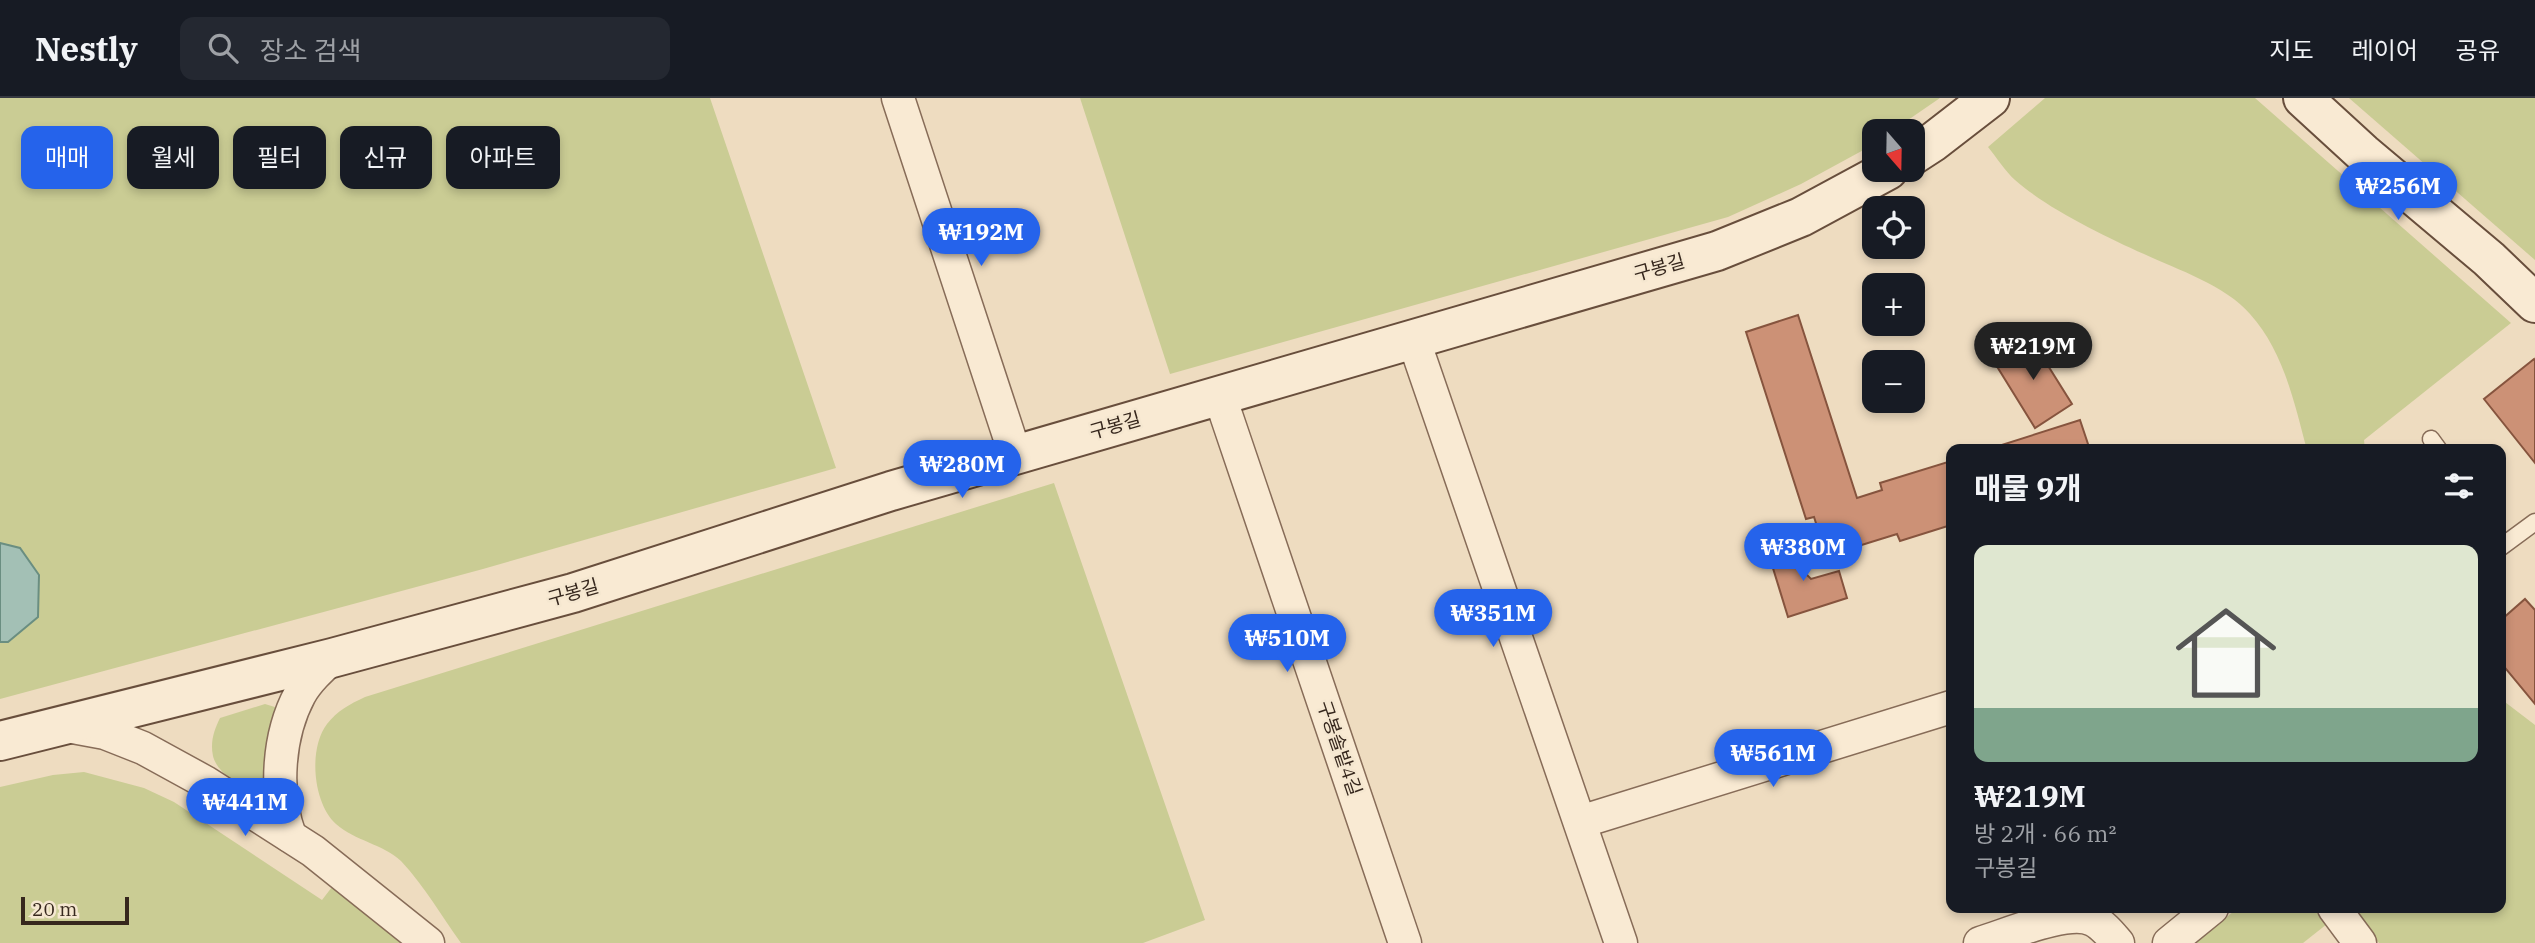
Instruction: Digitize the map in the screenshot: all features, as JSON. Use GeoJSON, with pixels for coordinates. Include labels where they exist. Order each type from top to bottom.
{"type":"FeatureCollection","features":[{"type":"Feature","properties":{"kind":"street"},"geometry":{"type":"LineString","coordinates":[[898,98],[1015,454]]}},
{"type":"Feature","properties":{"kind":"street"},"geometry":{"type":"LineString","coordinates":[[1925,147],[1990,98]]}},
{"type":"Feature","properties":{"kind":"street"},"geometry":{"type":"LineString","coordinates":[[2303,98],[2363,153],[2489,259],[2535,303]]}},
{"type":"Feature","properties":{"kind":"street","name":"구봉길"},"geometry":{"type":"LineString","coordinates":[[0,741],[332,658],[573,593],[891,491],[1717,251],[1801,217],[1866,182]]}},
{"type":"Feature","properties":{"kind":"street"},"geometry":{"type":"LineString","coordinates":[[1413,338],[1620,943]]}},
{"type":"Feature","properties":{"kind":"street","name":"구봉솔밭4길"},"geometry":{"type":"LineString","coordinates":[[1219,394],[1405,943]]}},
{"type":"Feature","properties":{"kind":"street"},"geometry":{"type":"LineString","coordinates":[[290,836],[280,786],[286,734],[300,693],[314,674],[332,658]]}},
{"type":"Feature","properties":{"kind":"street"},"geometry":{"type":"LineString","coordinates":[[1580,822],[1946,710]]}},
{"type":"Feature","properties":{"kind":"street","name":"구봉길"},"geometry":{"type":"LineString","coordinates":[[62,725],[105,733],[143,748],[205,782],[313,851],[428,943]]}},
{"type":"Feature","properties":{"kind":"street"},"geometry":{"type":"LineString","coordinates":[[2169,943],[2206,913]]}},
{"type":"Feature","properties":{"kind":"street"},"geometry":{"type":"LineString","coordinates":[[2338,913],[2360,943]]}},
{"type":"Feature","properties":{"kind":"street"},"geometry":{"type":"LineString","coordinates":[[1980,943],[2078,916],[2094,921],[2118,943]]}},
{"type":"Feature","properties":{"kind":"lane"},"geometry":{"type":"LineString","coordinates":[[2506,539],[2535,522]]}},
{"type":"Feature","properties":{"kind":"green space"},"geometry":{"type":"Polygon","coordinates":[[[0,98],[710,98],[836,468],[483,569],[0,699],[0,642],[9,642],[20,548],[0,543],[0,98]]]}},
{"type":"Feature","properties":{"kind":"green space"},"geometry":{"type":"Polygon","coordinates":[[[1080,98],[1940,98],[1909,119],[1862,119],[1862,151],[1801,184],[1728,217],[1170,374],[1080,98]]]}},
{"type":"Feature","properties":{"kind":"green space"},"geometry":{"type":"Polygon","coordinates":[[[2045,98],[2255,98],[2511,323],[2364,440],[2364,444],[2305,444],[2280,361],[2262,329],[2240,304],[2214,286],[2112,239],[2043,201],[2011,176],[1988,147],[2045,98]]]}},
{"type":"Feature","properties":{"kind":"green space"},"geometry":{"type":"Polygon","coordinates":[[[2349,98],[2535,98],[2535,260],[2349,98]]]}},
{"type":"Feature","properties":{"kind":"green space"},"geometry":{"type":"Polygon","coordinates":[[[1054,483],[1205,920],[1143,943],[461,943],[401,861],[386,850],[344,830],[328,815],[322,803],[315,761],[321,735],[335,715],[365,697],[1054,483]]]}},
{"type":"Feature","properties":{"kind":"green space"},"geometry":{"type":"Polygon","coordinates":[[[2506,703],[2535,725],[2535,943],[2379,943],[2356,913],[2506,913],[2506,703]]]}},
{"type":"Feature","properties":{"kind":"green space"},"geometry":{"type":"Polygon","coordinates":[[[265,704],[278,708],[267,788],[260,790],[235,782],[221,770],[213,756],[212,741],[220,718],[265,704]]]}},
{"type":"Feature","properties":{"kind":"green space"},"geometry":{"type":"Polygon","coordinates":[[[84,772],[144,788],[174,802],[322,900],[332,887],[403,943],[0,943],[0,787],[53,775],[84,772]]]}},
{"type":"Feature","properties":{"kind":"green space"},"geometry":{"type":"Polygon","coordinates":[[[2232,913],[2319,913],[2327,924],[2303,943],[2194,943],[2232,913]]]}},
{"type":"Feature","properties":{"kind":"shaded area"},"geometry":{"type":"Polygon","coordinates":[[[0,543],[20,548],[39,575],[38,617],[8,642],[0,642],[0,543]]]}},
{"type":"Feature","properties":{"kind":"building"},"geometry":{"type":"Polygon","coordinates":[[[1798,315],[1857,498],[1882,490],[1880,483],[1946,463],[1946,527],[1900,541],[1897,534],[1852,548],[1847,531],[1821,539],[1814,517],[1806,519],[1746,332],[1798,315]]]}},
{"type":"Feature","properties":{"kind":"building"},"geometry":{"type":"Polygon","coordinates":[[[2030,337],[2072,404],[2035,428],[1993,360],[2030,337]]]}},
{"type":"Feature","properties":{"kind":"building"},"geometry":{"type":"Polygon","coordinates":[[[2534,359],[2535,361],[2535,463],[2484,399],[2534,359]]]}},
{"type":"Feature","properties":{"kind":"building"},"geometry":{"type":"Polygon","coordinates":[[[2080,420],[2088,444],[2005,444],[2080,420]]]}},
{"type":"Feature","properties":{"kind":"building"},"geometry":{"type":"Polygon","coordinates":[[[1795,544],[1805,573],[1811,579],[1839,571],[1847,598],[1788,617],[1768,552],[1795,544]]]}},
{"type":"Feature","properties":{"kind":"building"},"geometry":{"type":"Polygon","coordinates":[[[2525,599],[2535,610],[2535,704],[2506,669],[2506,616],[2525,599]]]}}]}
